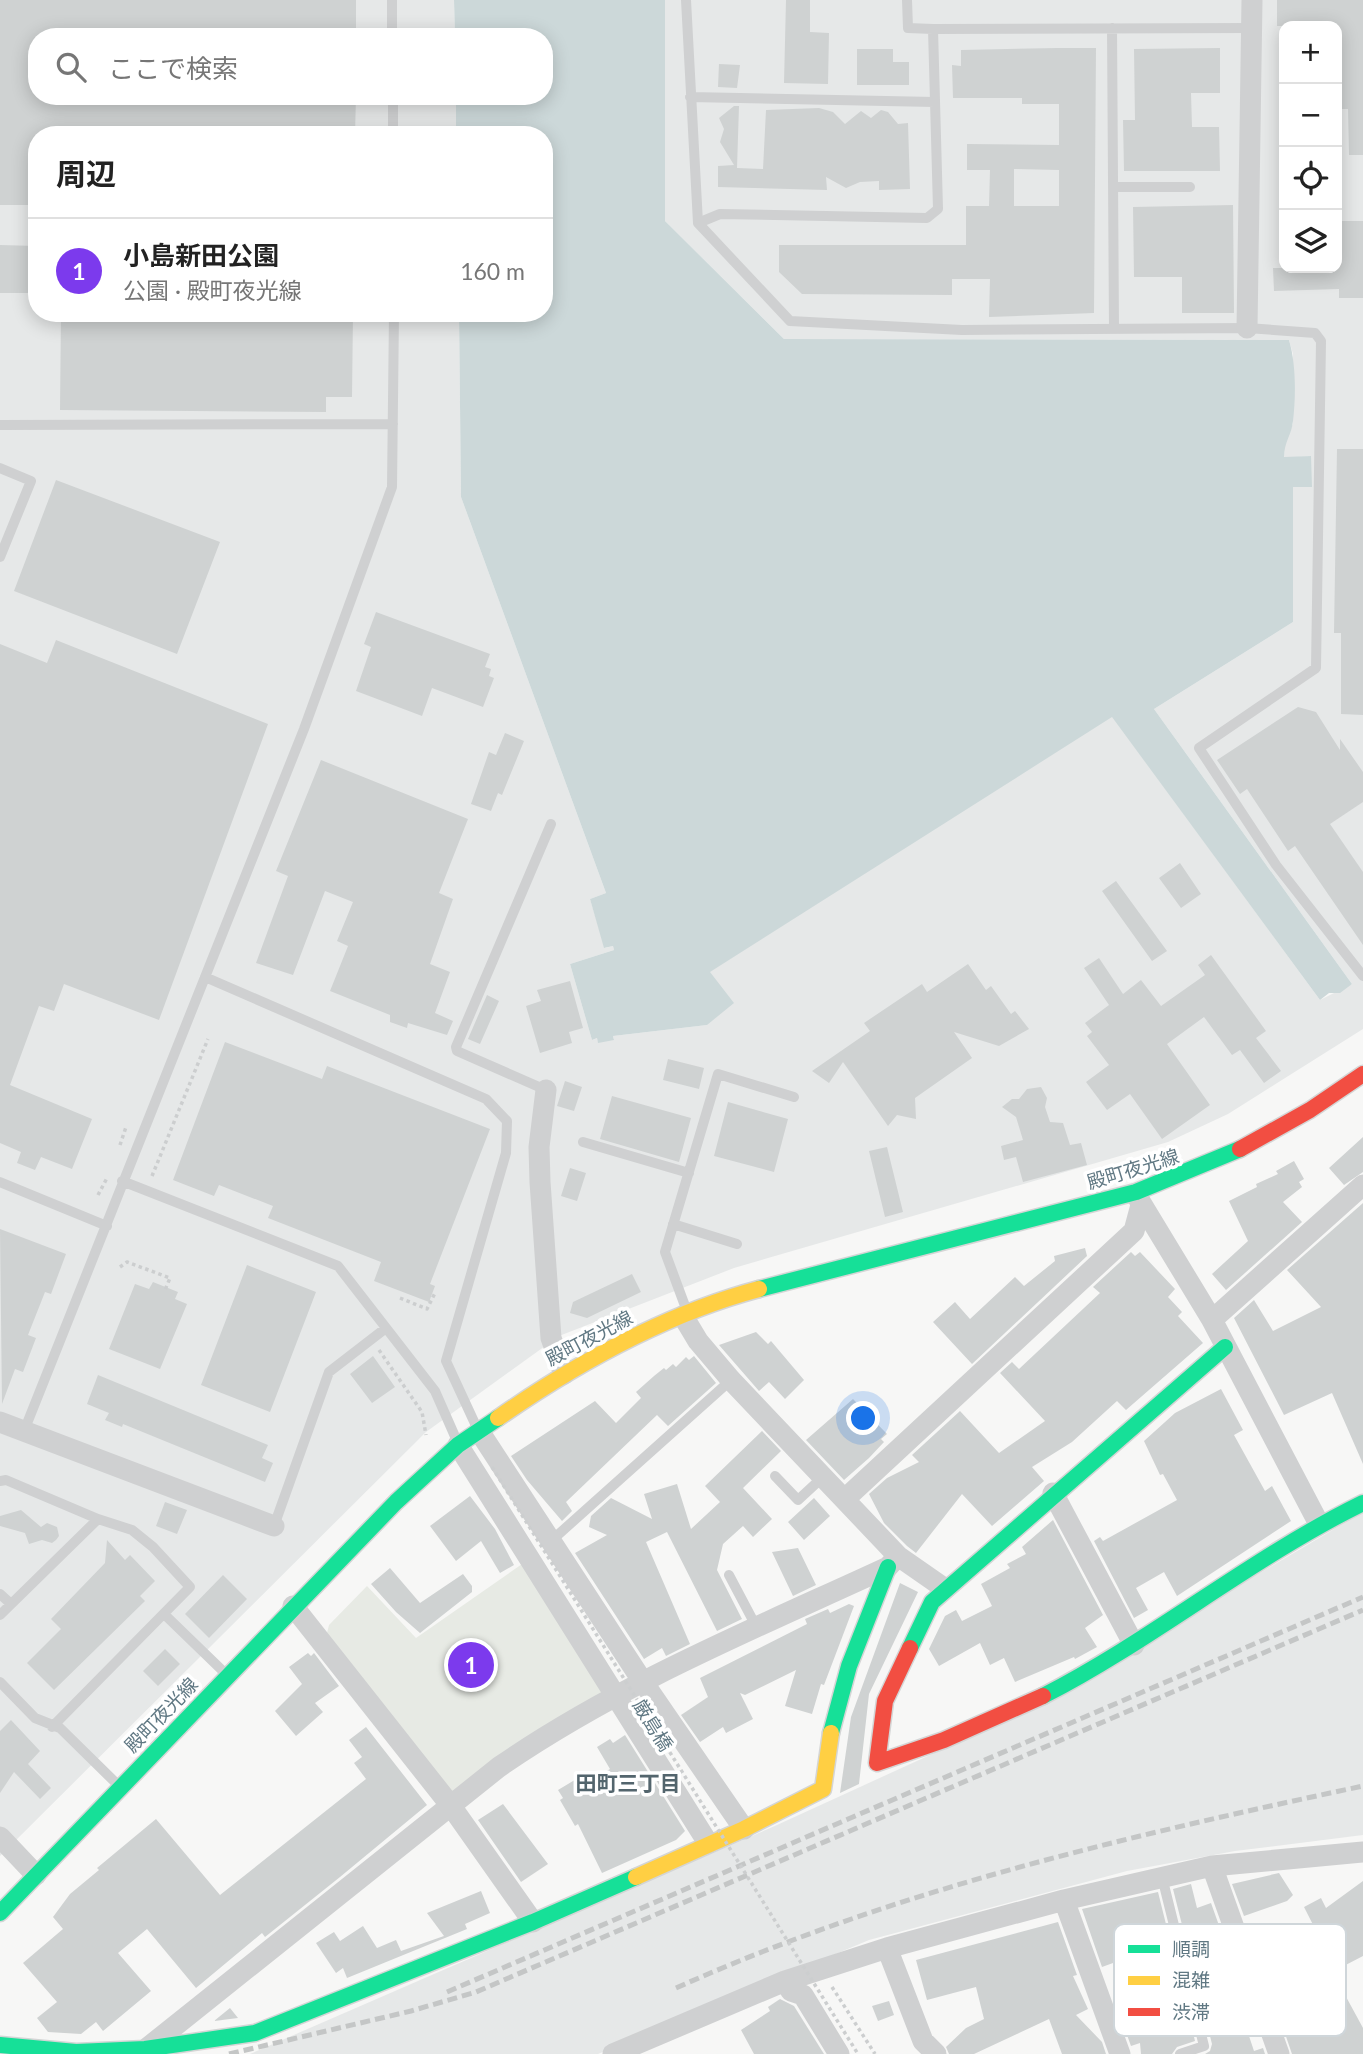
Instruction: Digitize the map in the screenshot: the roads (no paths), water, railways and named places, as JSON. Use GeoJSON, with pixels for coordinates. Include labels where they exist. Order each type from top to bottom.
{"type":"FeatureCollection","features":[{"type":"Feature","properties":{"kind":"street"},"geometry":{"type":"LineString","coordinates":[[1247,328],[1252,0]]}},
{"type":"Feature","properties":{"kind":"street","name":"殿町夜光線"},"geometry":{"type":"LineString","coordinates":[[0,1913],[396,1502],[458,1445],[564,1374],[641,1333],[749,1292],[823,1272],[1138,1199],[1251,1144],[1327,1100],[1363,1074]]}},
{"type":"Feature","properties":{"kind":"street"},"geometry":{"type":"LineString","coordinates":[[546,1090],[538,1147],[540,1182],[551,1338],[564,1374]]}},
{"type":"Feature","properties":{"kind":"street"},"geometry":{"type":"LineString","coordinates":[[1212,1320],[1363,1185]]}},
{"type":"Feature","properties":{"kind":"street"},"geometry":{"type":"LineString","coordinates":[[1138,1199],[1212,1320],[1319,1524]]}},
{"type":"Feature","properties":{"kind":"street"},"geometry":{"type":"LineString","coordinates":[[846,1498],[1134,1231],[1138,1199]]}},
{"type":"Feature","properties":{"kind":"street"},"geometry":{"type":"LineString","coordinates":[[685,1315],[698,1341],[731,1380],[846,1498],[893,1562],[944,1588]]}},
{"type":"Feature","properties":{"kind":"street"},"geometry":{"type":"LineString","coordinates":[[1225,1347],[1053,1493],[944,1588],[932,1602],[886,1701],[877,1763],[949,1739],[1028,1703],[1135,1645],[1319,1524],[1363,1503]]}},
{"type":"Feature","properties":{"kind":"street"},"geometry":{"type":"LineString","coordinates":[[0,1422],[274,1526]]}},
{"type":"Feature","properties":{"kind":"street"},"geometry":{"type":"LineString","coordinates":[[479,1431],[643,1682],[744,1829]]}},
{"type":"Feature","properties":{"kind":"street"},"geometry":{"type":"LineString","coordinates":[[458,1445],[708,1843]]}},
{"type":"Feature","properties":{"kind":"street"},"geometry":{"type":"LineString","coordinates":[[1053,1493],[1135,1645]]}},
{"type":"Feature","properties":{"kind":"street"},"geometry":{"type":"LineString","coordinates":[[145,2049],[534,1742],[643,1682],[893,1562]]}},
{"type":"Feature","properties":{"kind":"street"},"geometry":{"type":"LineString","coordinates":[[0,2045],[76,2052],[145,2049],[255,2033],[533,1922],[744,1829],[822,1789],[834,1713],[864,1624],[893,1562]]}},
{"type":"Feature","properties":{"kind":"street"},"geometry":{"type":"LineString","coordinates":[[293,1606],[451,1806],[533,1922]]}},
{"type":"Feature","properties":{"kind":"street"},"geometry":{"type":"LineString","coordinates":[[0,1837],[36,1875]]}},
{"type":"Feature","properties":{"kind":"street"},"geometry":{"type":"LineString","coordinates":[[627,2051],[785,1981],[887,1948],[1064,1900],[1212,1866],[1363,1852]]}},
{"type":"Feature","properties":{"kind":"street"},"geometry":{"type":"LineString","coordinates":[[1212,1866],[1233,1924]]}},
{"type":"Feature","properties":{"kind":"street"},"geometry":{"type":"LineString","coordinates":[[1064,1900],[1114,2035]]}},
{"type":"Feature","properties":{"kind":"street"},"geometry":{"type":"LineString","coordinates":[[887,1948],[923,2041],[936,2054]]}},
{"type":"Feature","properties":{"kind":"street"},"geometry":{"type":"LineString","coordinates":[[785,1981],[790,1991],[803,1995],[839,2054]]}},
{"type":"Feature","properties":{"kind":"street"},"geometry":{"type":"LineString","coordinates":[[1114,2036],[1121,2054]]}},
{"type":"Feature","properties":{"kind":"street"},"geometry":{"type":"LineString","coordinates":[[1273,2036],[1279,2054]]}},
{"type":"Feature","properties":{"kind":"lane"},"geometry":{"type":"LineString","coordinates":[[392,0],[392,28]]}},
{"type":"Feature","properties":{"kind":"lane"},"geometry":{"type":"LineString","coordinates":[[686,0],[698,223],[790,321],[962,330],[1247,328],[1315,333],[1321,341],[1316,668],[1199,748],[1276,865],[1363,976]]}},
{"type":"Feature","properties":{"kind":"lane"},"geometry":{"type":"LineString","coordinates":[[907,0],[908,28],[1252,27]]}},
{"type":"Feature","properties":{"kind":"lane"},"geometry":{"type":"LineString","coordinates":[[1112,28],[1114,328]]}},
{"type":"Feature","properties":{"kind":"lane"},"geometry":{"type":"LineString","coordinates":[[698,223],[720,214],[927,218],[937,209],[933,29]]}},
{"type":"Feature","properties":{"kind":"lane"},"geometry":{"type":"LineString","coordinates":[[690,97],[935,102]]}},
{"type":"Feature","properties":{"kind":"lane"},"geometry":{"type":"LineString","coordinates":[[393,105],[393,126]]}},
{"type":"Feature","properties":{"kind":"lane"},"geometry":{"type":"LineString","coordinates":[[1113,187],[1190,187]]}},
{"type":"Feature","properties":{"kind":"lane"},"geometry":{"type":"LineString","coordinates":[[24,1431],[107,1226],[122,1181],[187,1030],[205,977],[352,603],[392,486],[394,322]]}},
{"type":"Feature","properties":{"kind":"lane"},"geometry":{"type":"LineString","coordinates":[[0,425],[393,424]]}},
{"type":"Feature","properties":{"kind":"lane"},"geometry":{"type":"LineString","coordinates":[[0,468],[31,481],[0,557]]}},
{"type":"Feature","properties":{"kind":"lane"},"geometry":{"type":"LineString","coordinates":[[546,1090],[457,1051],[456,1047],[551,824]]}},
{"type":"Feature","properties":{"kind":"lane"},"geometry":{"type":"LineString","coordinates":[[205,977],[486,1099],[507,1121],[506,1153],[446,1361],[479,1431]]}},
{"type":"Feature","properties":{"kind":"lane"},"geometry":{"type":"LineString","coordinates":[[685,1315],[665,1252],[718,1074],[794,1097]]}},
{"type":"Feature","properties":{"kind":"lane"},"geometry":{"type":"LineString","coordinates":[[583,1142],[689,1173]]}},
{"type":"Feature","properties":{"kind":"lane"},"geometry":{"type":"LineString","coordinates":[[122,1181],[338,1266],[435,1391],[458,1445]]}},
{"type":"Feature","properties":{"kind":"lane"},"geometry":{"type":"LineString","coordinates":[[0,1182],[107,1226]]}},
{"type":"Feature","properties":{"kind":"lane"},"geometry":{"type":"LineString","coordinates":[[673,1224],[737,1244]]}},
{"type":"Feature","properties":{"kind":"lane"},"geometry":{"type":"LineString","coordinates":[[274,1526],[329,1372],[386,1328]]}},
{"type":"Feature","properties":{"kind":"lane"},"geometry":{"type":"LineString","coordinates":[[551,1541],[731,1380]]}},
{"type":"Feature","properties":{"kind":"lane"},"geometry":{"type":"LineString","coordinates":[[775,1476],[798,1500],[824,1476]]}},
{"type":"Feature","properties":{"kind":"lane"},"geometry":{"type":"LineString","coordinates":[[0,1481],[6,1480],[132,1530],[153,1547],[190,1587],[52,1727]]}},
{"type":"Feature","properties":{"kind":"lane"},"geometry":{"type":"LineString","coordinates":[[0,1615],[99,1519]]}},
{"type":"Feature","properties":{"kind":"lane"},"geometry":{"type":"LineString","coordinates":[[729,1575],[757,1628]]}},
{"type":"Feature","properties":{"kind":"lane"},"geometry":{"type":"LineString","coordinates":[[0,1594],[11,1604]]}},
{"type":"Feature","properties":{"kind":"lane"},"geometry":{"type":"LineString","coordinates":[[164,1614],[227,1675]]}},
{"type":"Feature","properties":{"kind":"lane"},"geometry":{"type":"LineString","coordinates":[[0,1682],[35,1718],[60,1728],[120,1787]]}},
{"type":"Feature","properties":{"kind":"lane"},"geometry":{"type":"LineString","coordinates":[[1163,1877],[1174,1924]]}},
{"type":"Feature","properties":{"kind":"lane"},"geometry":{"type":"LineString","coordinates":[[1180,2054],[1204,2046],[1202,2036]]}},
{"type":"Feature","properties":{"kind":"railway"},"geometry":{"type":"LineString","coordinates":[[447,1992],[1363,1597]]}},
{"type":"Feature","properties":{"kind":"railway"},"geometry":{"type":"LineString","coordinates":[[229,2054],[411,2011],[476,1992],[1363,1610]]}},
{"type":"Feature","properties":{"kind":"railway"},"geometry":{"type":"LineString","coordinates":[[676,1988],[759,1953],[844,1922],[1014,1869],[1188,1825],[1363,1786]]}},
{"type":"Feature","properties":{"kind":"place","name":"小島新田公園"},"geometry":{"type":"Point","coordinates":[471,1665]}},
{"type":"Feature","properties":{"kind":"district","name":"田町三丁目"},"geometry":{"type":"Point","coordinates":[628,1784]}}]}
